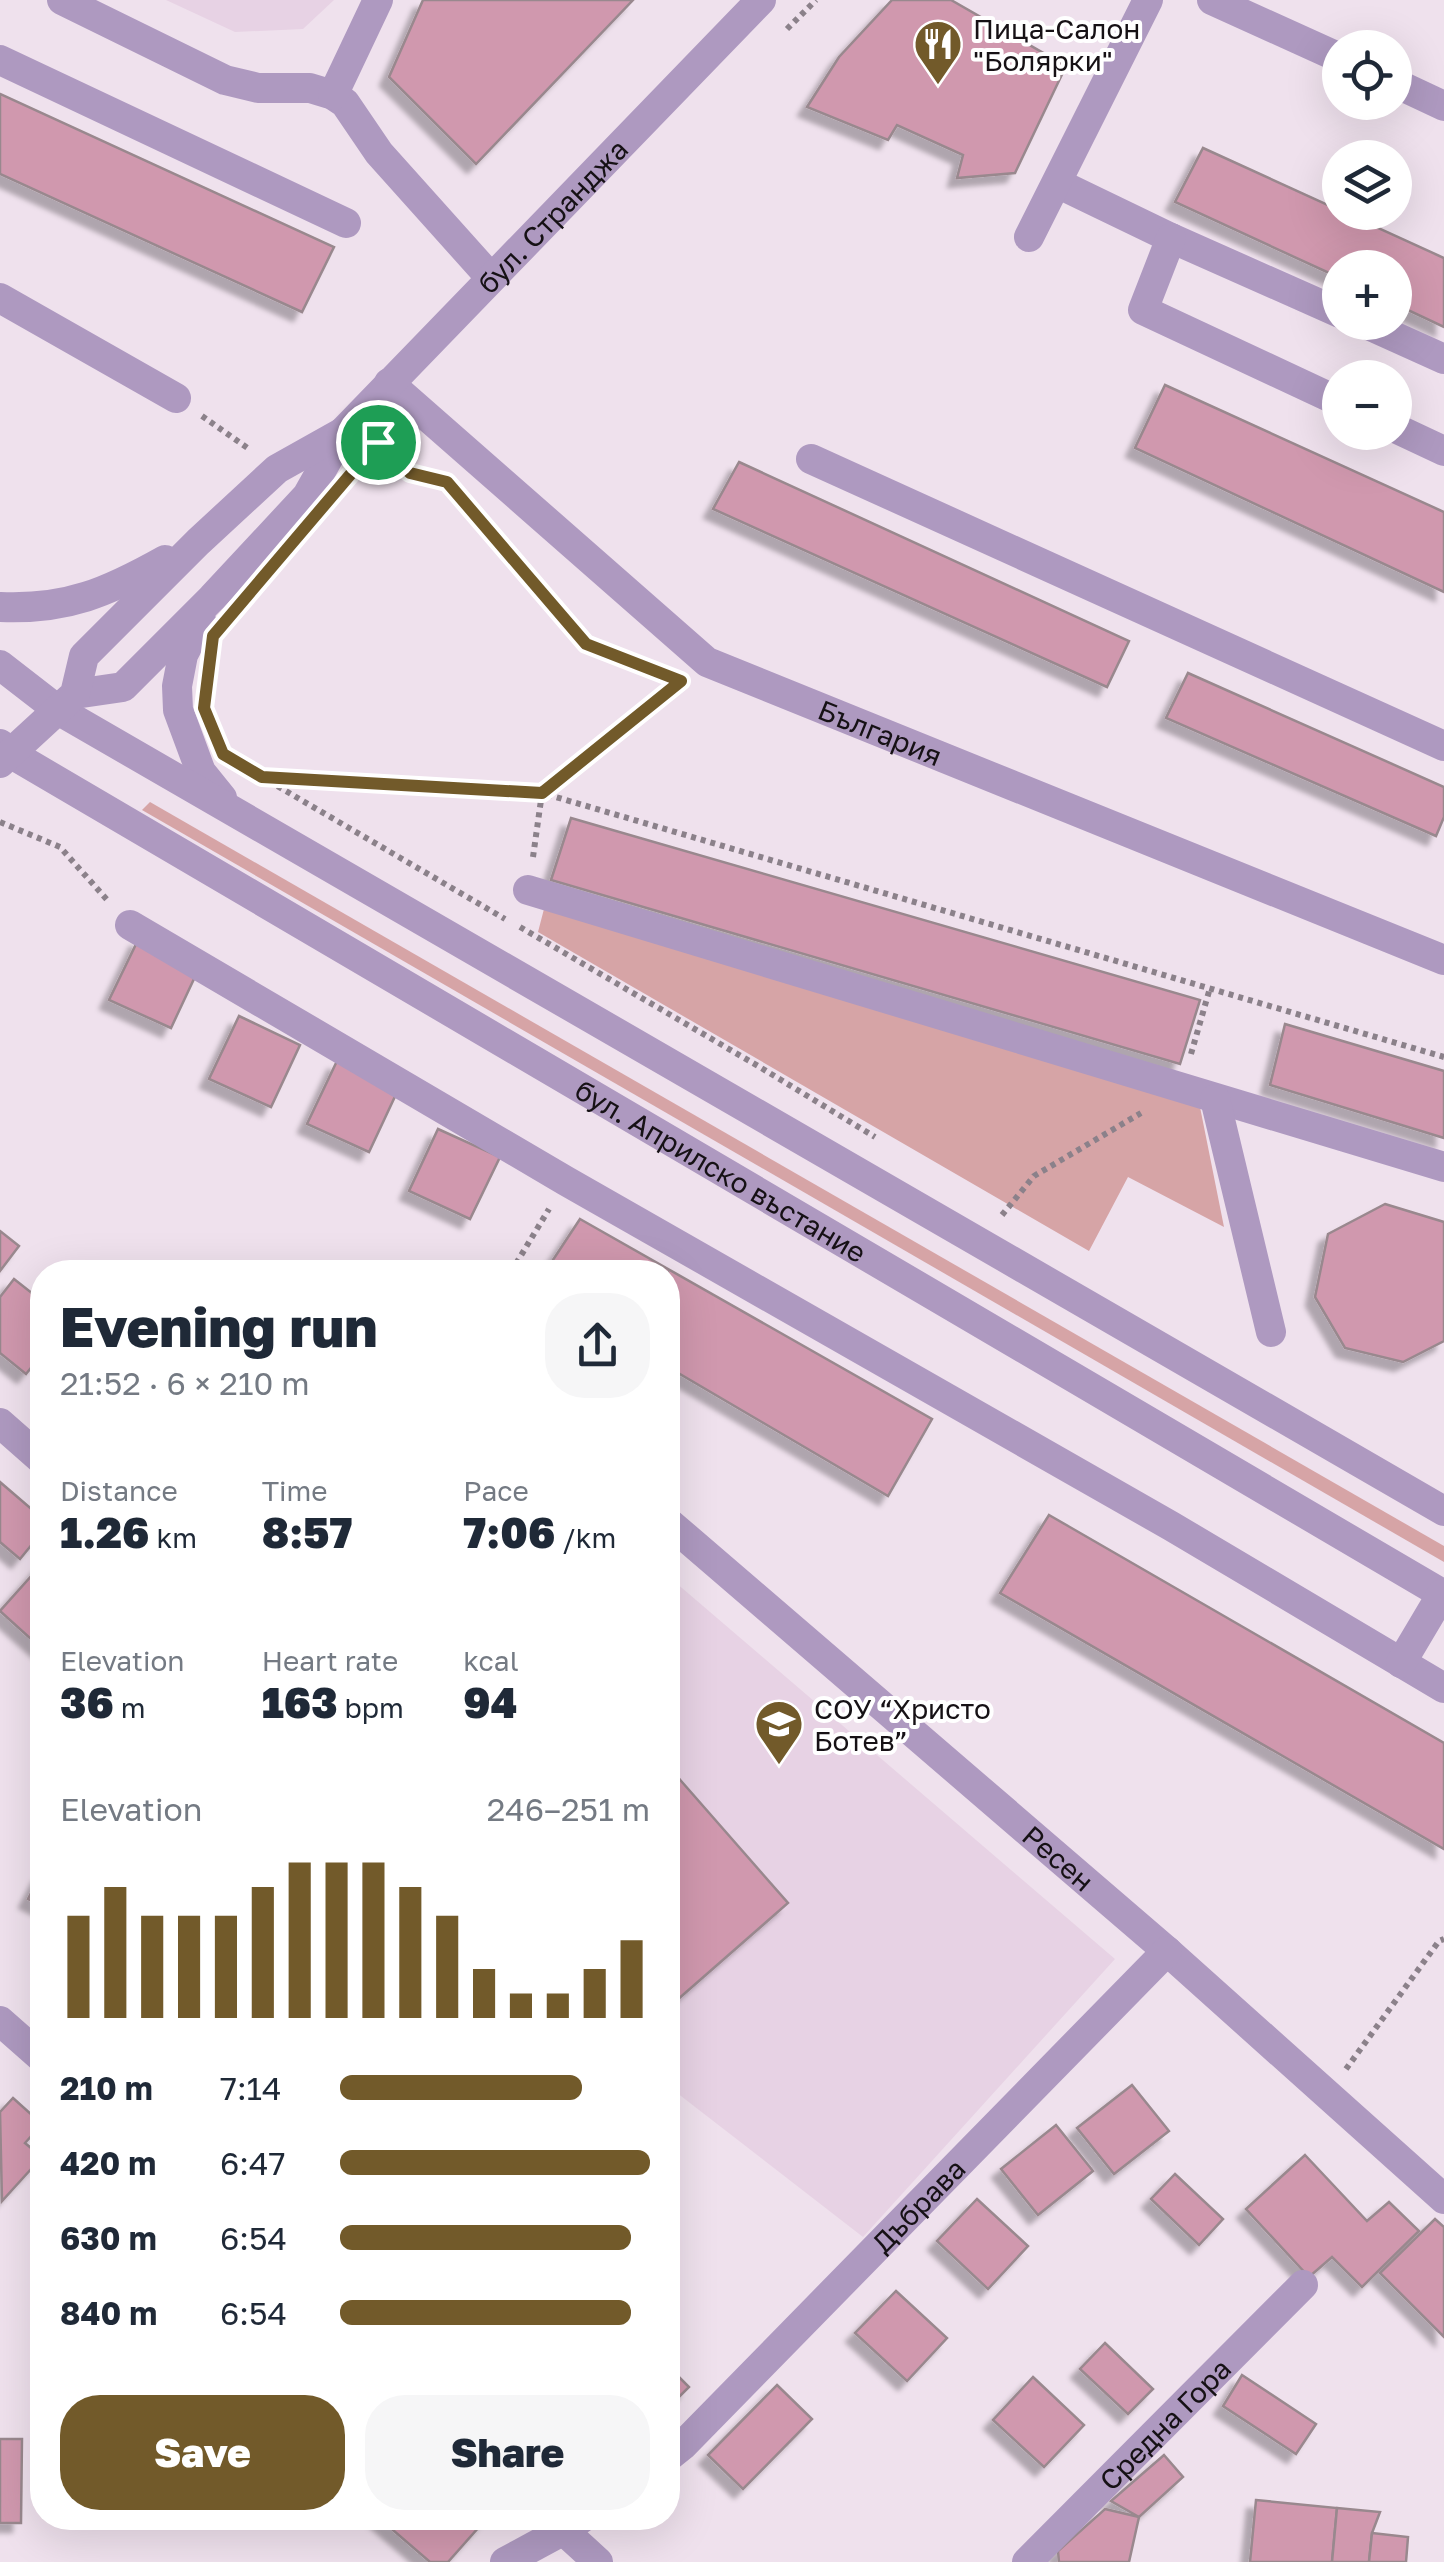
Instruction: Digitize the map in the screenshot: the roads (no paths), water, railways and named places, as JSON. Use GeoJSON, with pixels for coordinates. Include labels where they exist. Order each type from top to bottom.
{"type":"FeatureCollection","features":[{"type":"Feature","properties":{"kind":"street"},"geometry":{"type":"LineString","coordinates":[[62,0],[226,80],[258,88],[310,88],[333,95],[345,103],[379,153],[491,278]]}},
{"type":"Feature","properties":{"kind":"street"},"geometry":{"type":"LineString","coordinates":[[333,95],[378,0]]}},
{"type":"Feature","properties":{"kind":"street","name":"бул. Странджа"},"geometry":{"type":"LineString","coordinates":[[66,702],[84,656],[198,542],[277,469],[343,432],[400,393],[491,278],[762,0]]}},
{"type":"Feature","properties":{"kind":"street"},"geometry":{"type":"LineString","coordinates":[[1030,237],[1148,0]]}},
{"type":"Feature","properties":{"kind":"street"},"geometry":{"type":"LineString","coordinates":[[1212,0],[1322,50]]}},
{"type":"Feature","properties":{"kind":"street"},"geometry":{"type":"LineString","coordinates":[[0,60],[346,223]]}},
{"type":"Feature","properties":{"kind":"street"},"geometry":{"type":"LineString","coordinates":[[1412,92],[1444,106]]}},
{"type":"Feature","properties":{"kind":"street"},"geometry":{"type":"LineString","coordinates":[[1057,183],[1322,305]]}},
{"type":"Feature","properties":{"kind":"street"},"geometry":{"type":"LineString","coordinates":[[1171,238],[1143,310],[1322,394]]}},
{"type":"Feature","properties":{"kind":"street"},"geometry":{"type":"LineString","coordinates":[[0,298],[176,398]]}},
{"type":"Feature","properties":{"kind":"street"},"geometry":{"type":"LineString","coordinates":[[1402,340],[1444,359]]}},
{"type":"Feature","properties":{"kind":"street","name":"България"},"geometry":{"type":"LineString","coordinates":[[400,393],[707,662],[1444,960]]}},
{"type":"Feature","properties":{"kind":"street","name":"бул. Странджа"},"geometry":{"type":"LineString","coordinates":[[4,753],[66,702],[122,687],[308,496],[343,432]]}},
{"type":"Feature","properties":{"kind":"street"},"geometry":{"type":"LineString","coordinates":[[1412,436],[1444,451]]}},
{"type":"Feature","properties":{"kind":"street"},"geometry":{"type":"LineString","coordinates":[[810,459],[1444,746]]}},
{"type":"Feature","properties":{"kind":"street"},"geometry":{"type":"LineString","coordinates":[[0,607],[68,604],[126,582],[198,542]]}},
{"type":"Feature","properties":{"kind":"street"},"geometry":{"type":"LineString","coordinates":[[212,598],[183,655],[178,710],[201,772],[234,812]]}},
{"type":"Feature","properties":{"kind":"street"},"geometry":{"type":"LineString","coordinates":[[0,665],[66,702],[234,812],[1444,1511]]}},
{"type":"Feature","properties":{"kind":"street","name":"бул. Априлско въстание"},"geometry":{"type":"LineString","coordinates":[[4,753],[1443,1594]]}},
{"type":"Feature","properties":{"kind":"street"},"geometry":{"type":"LineString","coordinates":[[528,890],[1444,1167]]}},
{"type":"Feature","properties":{"kind":"street"},"geometry":{"type":"LineString","coordinates":[[130,925],[1444,1688]]}},
{"type":"Feature","properties":{"kind":"street"},"geometry":{"type":"LineString","coordinates":[[1215,1099],[1271,1332]]}},
{"type":"Feature","properties":{"kind":"street"},"geometry":{"type":"LineString","coordinates":[[0,1422],[30,1449]]}},
{"type":"Feature","properties":{"kind":"street","name":"Ресен"},"geometry":{"type":"LineString","coordinates":[[680,1532],[1167,1951],[1444,2199]]}},
{"type":"Feature","properties":{"kind":"street"},"geometry":{"type":"LineString","coordinates":[[1400,1662],[1443,1594]]}},
{"type":"Feature","properties":{"kind":"street","name":"Дъбрава"},"geometry":{"type":"LineString","coordinates":[[680,2448],[1167,1951]]}},
{"type":"Feature","properties":{"kind":"street"},"geometry":{"type":"LineString","coordinates":[[0,2021],[30,2040]]}},
{"type":"Feature","properties":{"kind":"street","name":"Средна Гора"},"geometry":{"type":"LineString","coordinates":[[1027,2562],[1302,2285]]}},
{"type":"Feature","properties":{"kind":"street"},"geometry":{"type":"LineString","coordinates":[[505,2562],[553,2530]]}},
{"type":"Feature","properties":{"kind":"street"},"geometry":{"type":"LineString","coordinates":[[572,2530],[598,2562]]}},
{"type":"Feature","properties":{"kind":"place","name":"Пица-Салон \"Болярки\""},"geometry":{"type":"Point","coordinates":[938,86]}},
{"type":"Feature","properties":{"kind":"place","name":"СОУ “Христо Ботев”"},"geometry":{"type":"Point","coordinates":[779,1766]}}]}
